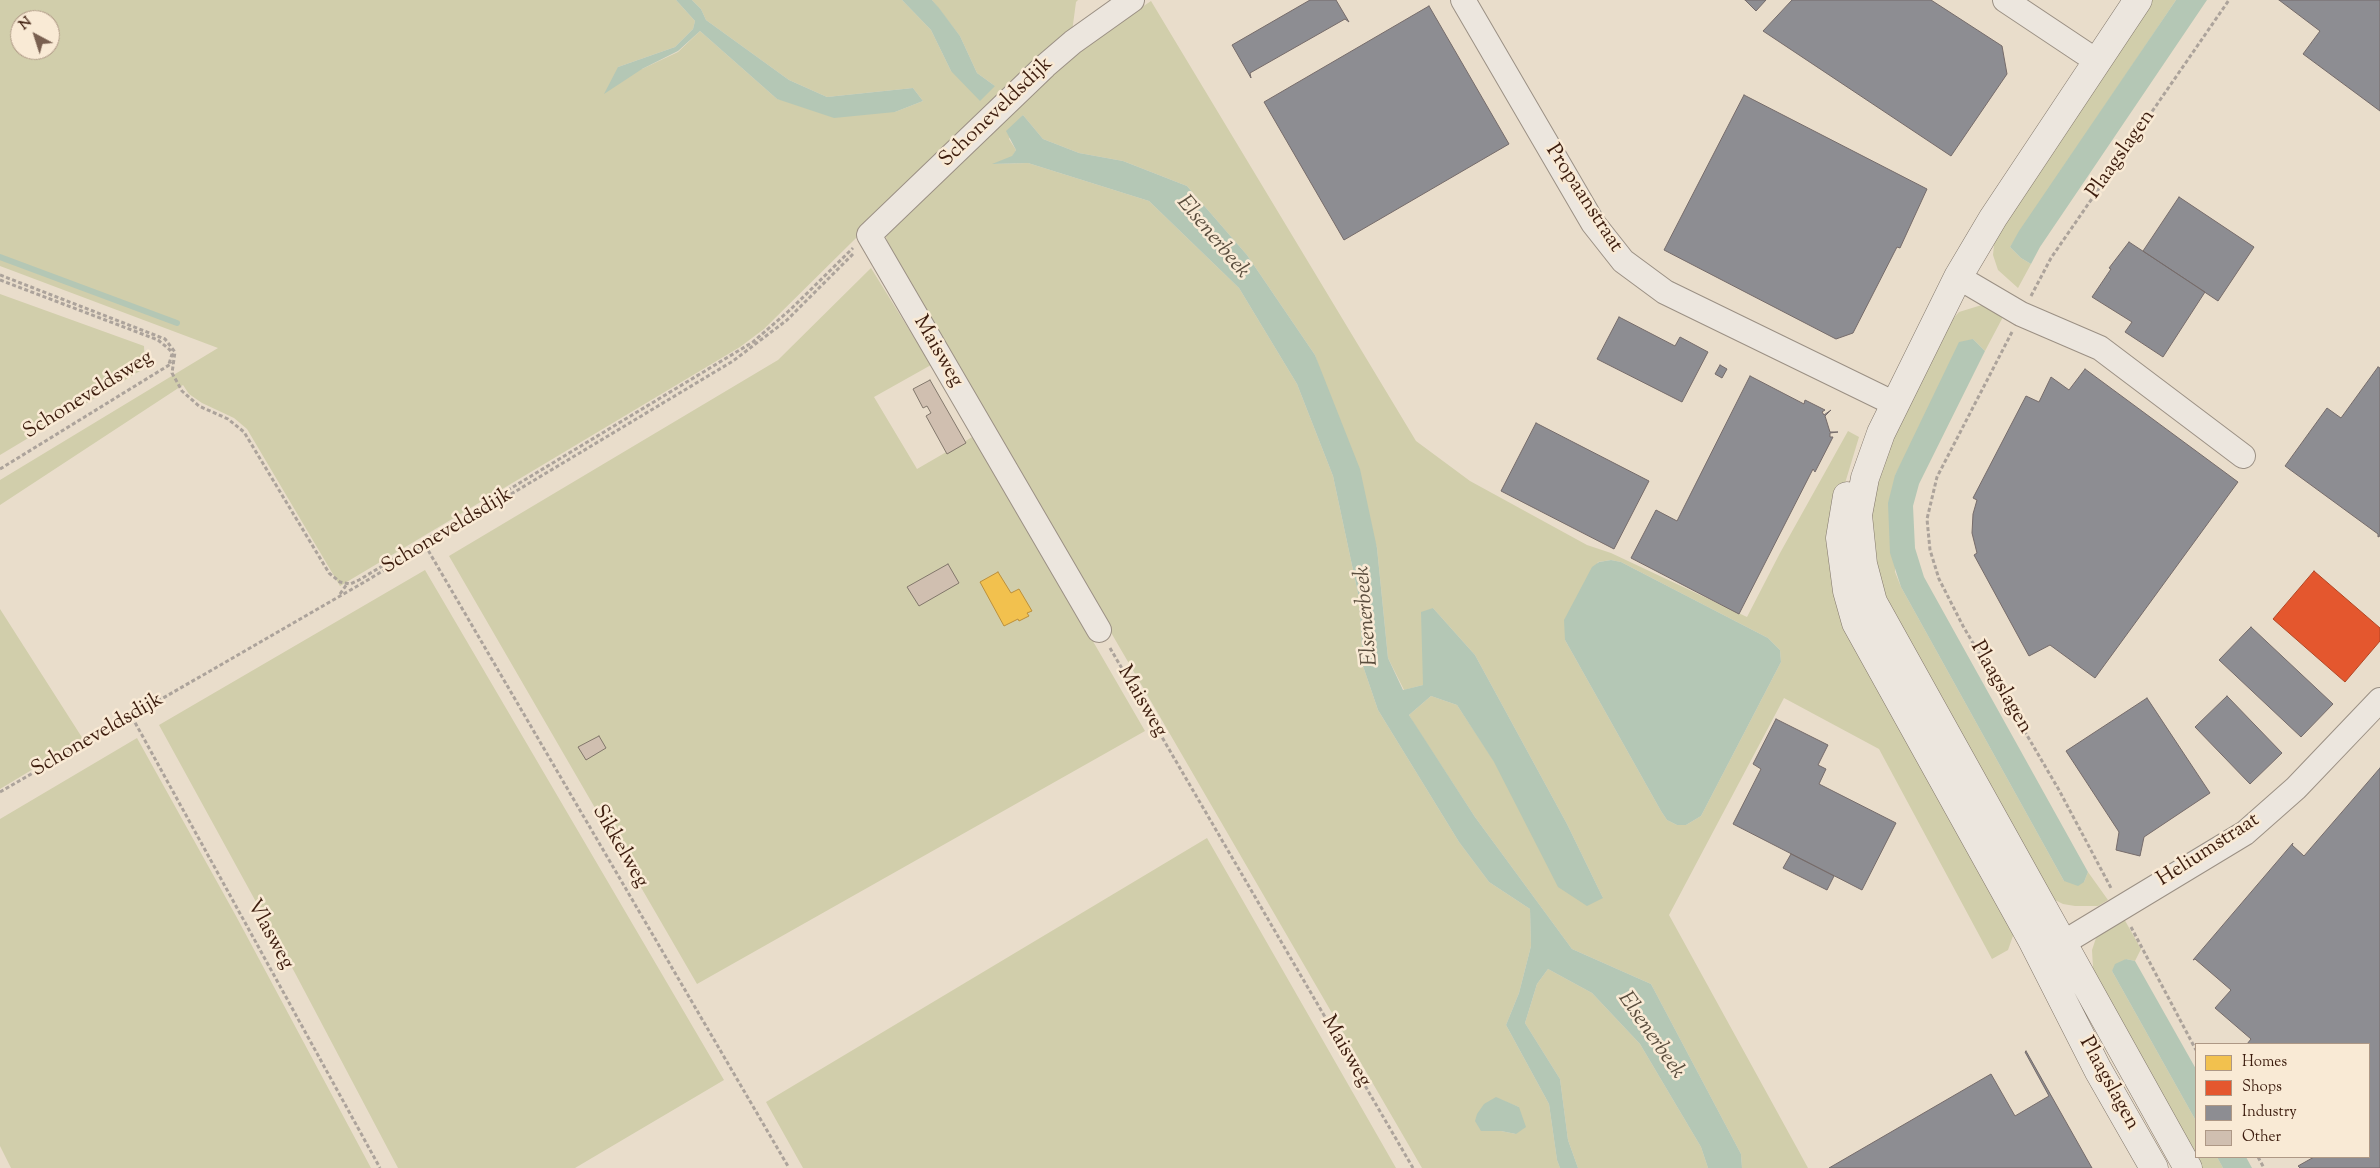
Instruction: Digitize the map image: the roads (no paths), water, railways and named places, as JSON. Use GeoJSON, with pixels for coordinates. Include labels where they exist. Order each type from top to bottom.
{"type":"FeatureCollection","features":[{"type":"Feature","properties":{"kind":"street","name":"Schoneveldsdijk"},"geometry":{"type":"LineString","coordinates":[[869,235],[1045,66],[1073,42],[1132,0]]}},
{"type":"Feature","properties":{"kind":"street","name":"Propaanstraat"},"geometry":{"type":"LineString","coordinates":[[1463,0],[1593,223],[1623,261],[1665,292],[1895,404]]}},
{"type":"Feature","properties":{"kind":"street"},"geometry":{"type":"LineString","coordinates":[[2006,0],[2098,62]]}},
{"type":"Feature","properties":{"kind":"street","name":"Plaagslagen"},"geometry":{"type":"LineString","coordinates":[[2138,0],[1993,218],[1958,278],[1881,433],[1865,478],[1858,516],[1863,564],[1873,602],[2052,950],[2188,1168]]}},
{"type":"Feature","properties":{"kind":"street","name":"Maisweg"},"geometry":{"type":"LineString","coordinates":[[869,235],[1099,630]]}},
{"type":"Feature","properties":{"kind":"street"},"geometry":{"type":"LineString","coordinates":[[1958,278],[2021,314],[2100,348],[2243,456]]}},
{"type":"Feature","properties":{"kind":"street","name":"Heliumstraat"},"geometry":{"type":"LineString","coordinates":[[2052,950],[2121,906],[2245,833],[2296,788],[2380,700]]}},
{"type":"Feature","properties":{"kind":"street","name":"Plaagslagen"},"geometry":{"type":"LineString","coordinates":[[2052,950],[2098,1070],[2154,1168]]}},
{"type":"Feature","properties":{"kind":"water"},"geometry":{"type":"Polygon","coordinates":[[[676,0],[692,0],[701,9],[706,20],[789,80],[827,97],[913,88],[923,101],[895,112],[834,118],[777,99],[700,31],[678,51],[642,69],[604,94],[618,67],[675,47],[693,29],[695,21],[676,0]]]}},
{"type":"Feature","properties":{"kind":"water"},"geometry":{"type":"Polygon","coordinates":[[[902,0],[932,0],[939,8],[960,36],[977,73],[995,86],[980,101],[951,71],[931,30],[902,0]]]}},
{"type":"Feature","properties":{"kind":"water"},"geometry":{"type":"Polygon","coordinates":[[[2176,0],[2207,0],[2040,247],[2031,264],[2021,258],[2010,247],[2176,0]]]}},
{"type":"Feature","properties":{"kind":"water","name":"Elsenerbeek"},"geometry":{"type":"Polygon","coordinates":[[[1023,115],[1043,139],[1079,153],[1123,161],[1187,186],[1247,255],[1315,355],[1360,469],[1377,548],[1388,658],[1403,690],[1423,685],[1421,612],[1433,608],[1475,655],[1567,824],[1603,898],[1587,906],[1558,887],[1494,762],[1457,705],[1431,696],[1409,715],[1475,817],[1572,949],[1651,984],[1741,1154],[1742,1168],[1708,1168],[1701,1147],[1640,1044],[1592,993],[1548,969],[1537,984],[1525,1023],[1560,1079],[1568,1140],[1578,1168],[1560,1168],[1557,1160],[1549,1104],[1506,1025],[1519,993],[1531,946],[1530,909],[1489,882],[1459,842],[1378,710],[1363,666],[1359,598],[1333,476],[1297,384],[1239,288],[1149,201],[1028,163],[992,164],[1012,156],[1016,150],[1006,131],[1023,115]]]}},
{"type":"Feature","properties":{"kind":"water"},"geometry":{"type":"Polygon","coordinates":[[[1973,339],[1985,351],[1919,484],[1913,506],[1915,548],[1924,577],[2088,872],[2084,882],[2078,886],[2064,881],[1901,587],[1890,553],[1888,503],[1895,475],[1959,342],[1973,339]]]}},
{"type":"Feature","properties":{"kind":"water"},"geometry":{"type":"Polygon","coordinates":[[[1611,560],[1621,562],[1768,638],[1780,650],[1781,662],[1701,816],[1686,825],[1677,825],[1667,820],[1661,811],[1565,640],[1564,620],[1592,567],[1599,562],[1611,560]]]}},
{"type":"Feature","properties":{"kind":"water"},"geometry":{"type":"Polygon","coordinates":[[[2126,959],[2135,961],[2195,1067],[2195,1119],[2112,971],[2115,964],[2126,959]]]}},
{"type":"Feature","properties":{"kind":"water"},"geometry":{"type":"Polygon","coordinates":[[[1496,1097],[1519,1107],[1526,1127],[1516,1134],[1501,1131],[1481,1131],[1475,1121],[1477,1114],[1484,1104],[1496,1097]]]}},
{"type":"Feature","properties":{"kind":"water"},"geometry":{"type":"Polygon","coordinates":[[[2218,1158],[2247,1158],[2252,1168],[2223,1168],[2218,1158]]]}},
{"type":"Feature","properties":{"kind":"waterway"},"geometry":{"type":"LineString","coordinates":[[0,257],[177,323]]}}]}
